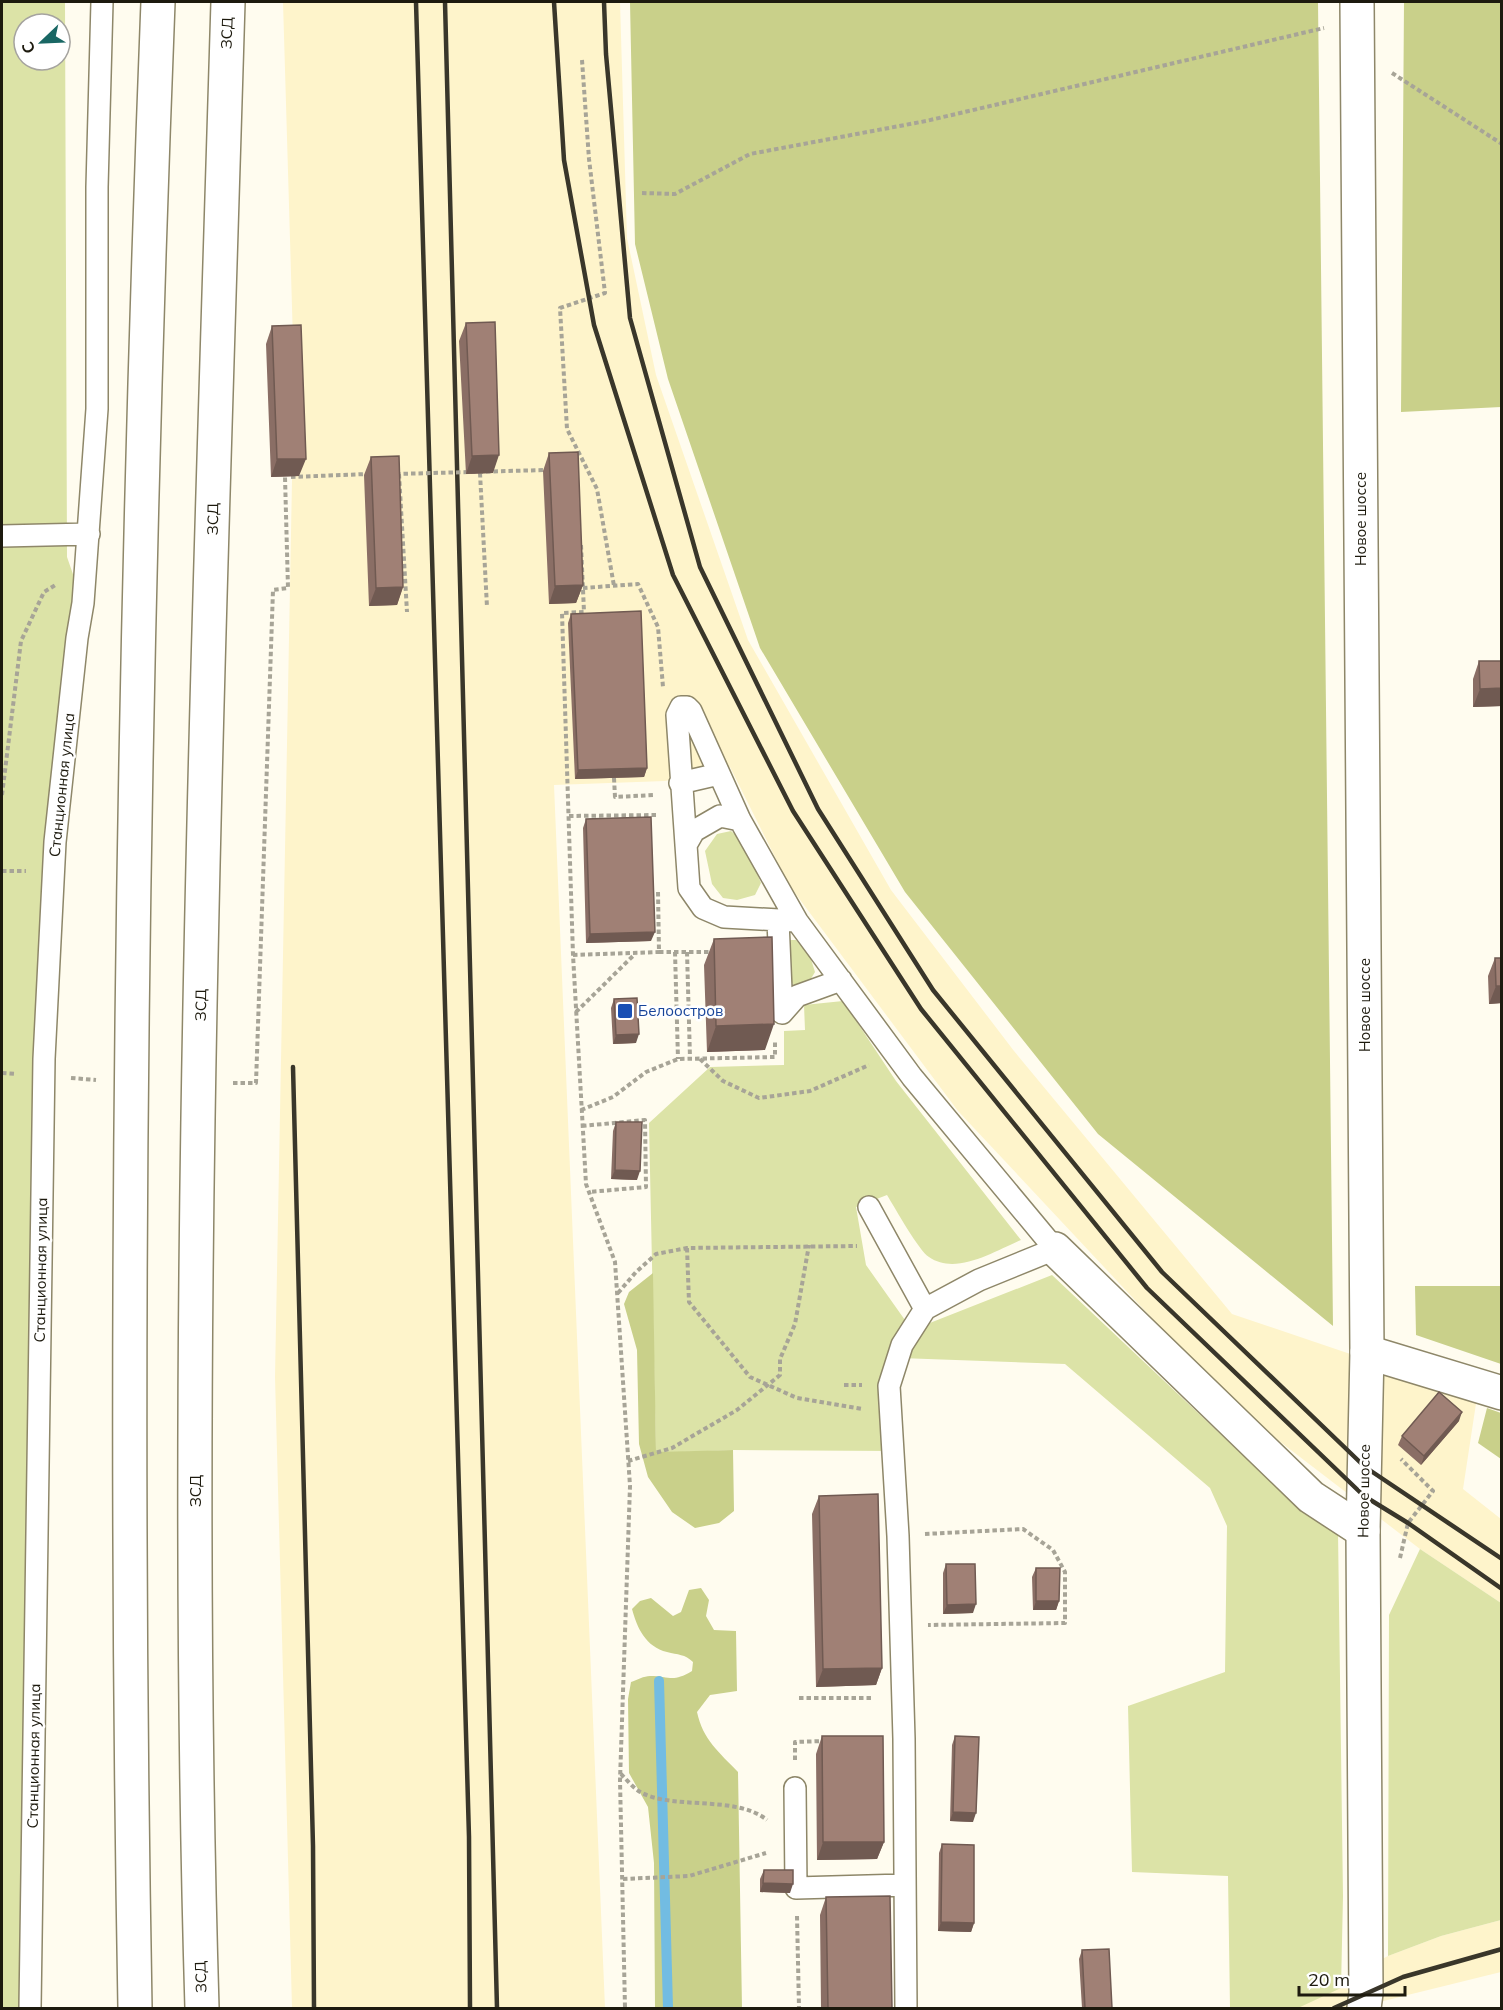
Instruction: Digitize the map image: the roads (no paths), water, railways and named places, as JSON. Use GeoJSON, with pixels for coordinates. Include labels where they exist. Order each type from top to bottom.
{"type":"FeatureCollection","features":[{"type":"Feature","properties":{"kind":"main road"},"geometry":{"type":"LineString","coordinates":[[135,2008],[132,1853],[130,1207],[143,388],[158,2]]}},
{"type":"Feature","properties":{"kind":"main road","name":"ЗСД"},"geometry":{"type":"LineString","coordinates":[[202,2008],[197,1851],[195,1231],[228,2]]}},
{"type":"Feature","properties":{"kind":"main road","name":"Новое шоссе"},"geometry":{"type":"LineString","coordinates":[[1357,21],[1367,1352],[1363,1531],[1366,1993],[1364,2008]]}},
{"type":"Feature","properties":{"kind":"main road"},"geometry":{"type":"LineString","coordinates":[[1055,1249],[1311,1497],[1363,1531]]}},
{"type":"Feature","properties":{"kind":"main road"},"geometry":{"type":"LineString","coordinates":[[1367,1352],[1502,1394]]}},
{"type":"Feature","properties":{"kind":"lane","name":"Станционная улица"},"geometry":{"type":"LineString","coordinates":[[30,2008],[44,1059],[55,842],[89,534],[98,409],[97,187],[102,2]]}},
{"type":"Feature","properties":{"kind":"lane"},"geometry":{"type":"LineString","coordinates":[[2,536],[89,534]]}},
{"type":"Feature","properties":{"kind":"lane"},"geometry":{"type":"LineString","coordinates":[[787,921],[724,917],[703,908],[689,888],[680,783],[677,715],[681,707],[687,706],[691,711],[787,921],[842,980],[891,1049],[1055,1249],[979,1280],[925,1309],[902,1345],[889,1386],[901,1625],[906,2008]]}},
{"type":"Feature","properties":{"kind":"lane"},"geometry":{"type":"LineString","coordinates":[[680,783],[719,774]]}},
{"type":"Feature","properties":{"kind":"lane"},"geometry":{"type":"LineString","coordinates":[[686,845],[694,831],[720,816],[740,820]]}},
{"type":"Feature","properties":{"kind":"lane"},"geometry":{"type":"LineString","coordinates":[[787,921],[782,1013],[797,996],[842,980]]}},
{"type":"Feature","properties":{"kind":"lane"},"geometry":{"type":"LineString","coordinates":[[869,1207],[925,1309]]}},
{"type":"Feature","properties":{"kind":"lane"},"geometry":{"type":"LineString","coordinates":[[795,1788],[796,1888],[904,1885]]}},
{"type":"Feature","properties":{"kind":"waterway"},"geometry":{"type":"LineString","coordinates":[[659,1681],[668,2008]]}},
{"type":"Feature","properties":{"kind":"railway"},"geometry":{"type":"LineString","coordinates":[[416,2],[469,1837],[470,2008]]}},
{"type":"Feature","properties":{"kind":"railway"},"geometry":{"type":"LineString","coordinates":[[445,2],[497,2008]]}},
{"type":"Feature","properties":{"kind":"railway"},"geometry":{"type":"LineString","coordinates":[[554,2],[564,160],[594,325],[673,575],[793,811],[921,1009],[1147,1288],[1364,1496],[1408,1523],[1502,1589]]}},
{"type":"Feature","properties":{"kind":"railway"},"geometry":{"type":"LineString","coordinates":[[604,2],[606,54],[630,318],[700,567],[818,809],[933,990],[1162,1272],[1365,1467],[1502,1559]]}},
{"type":"Feature","properties":{"kind":"railway"},"geometry":{"type":"LineString","coordinates":[[293,1067],[313,1846],[314,2008]]}},
{"type":"Feature","properties":{"kind":"railway"},"geometry":{"type":"LineString","coordinates":[[1334,2008],[1403,1977],[1502,1949]]}},
{"type":"Feature","properties":{"kind":"place","name":"Белоостров"},"geometry":{"type":"Point","coordinates":[625,1011]}}]}
